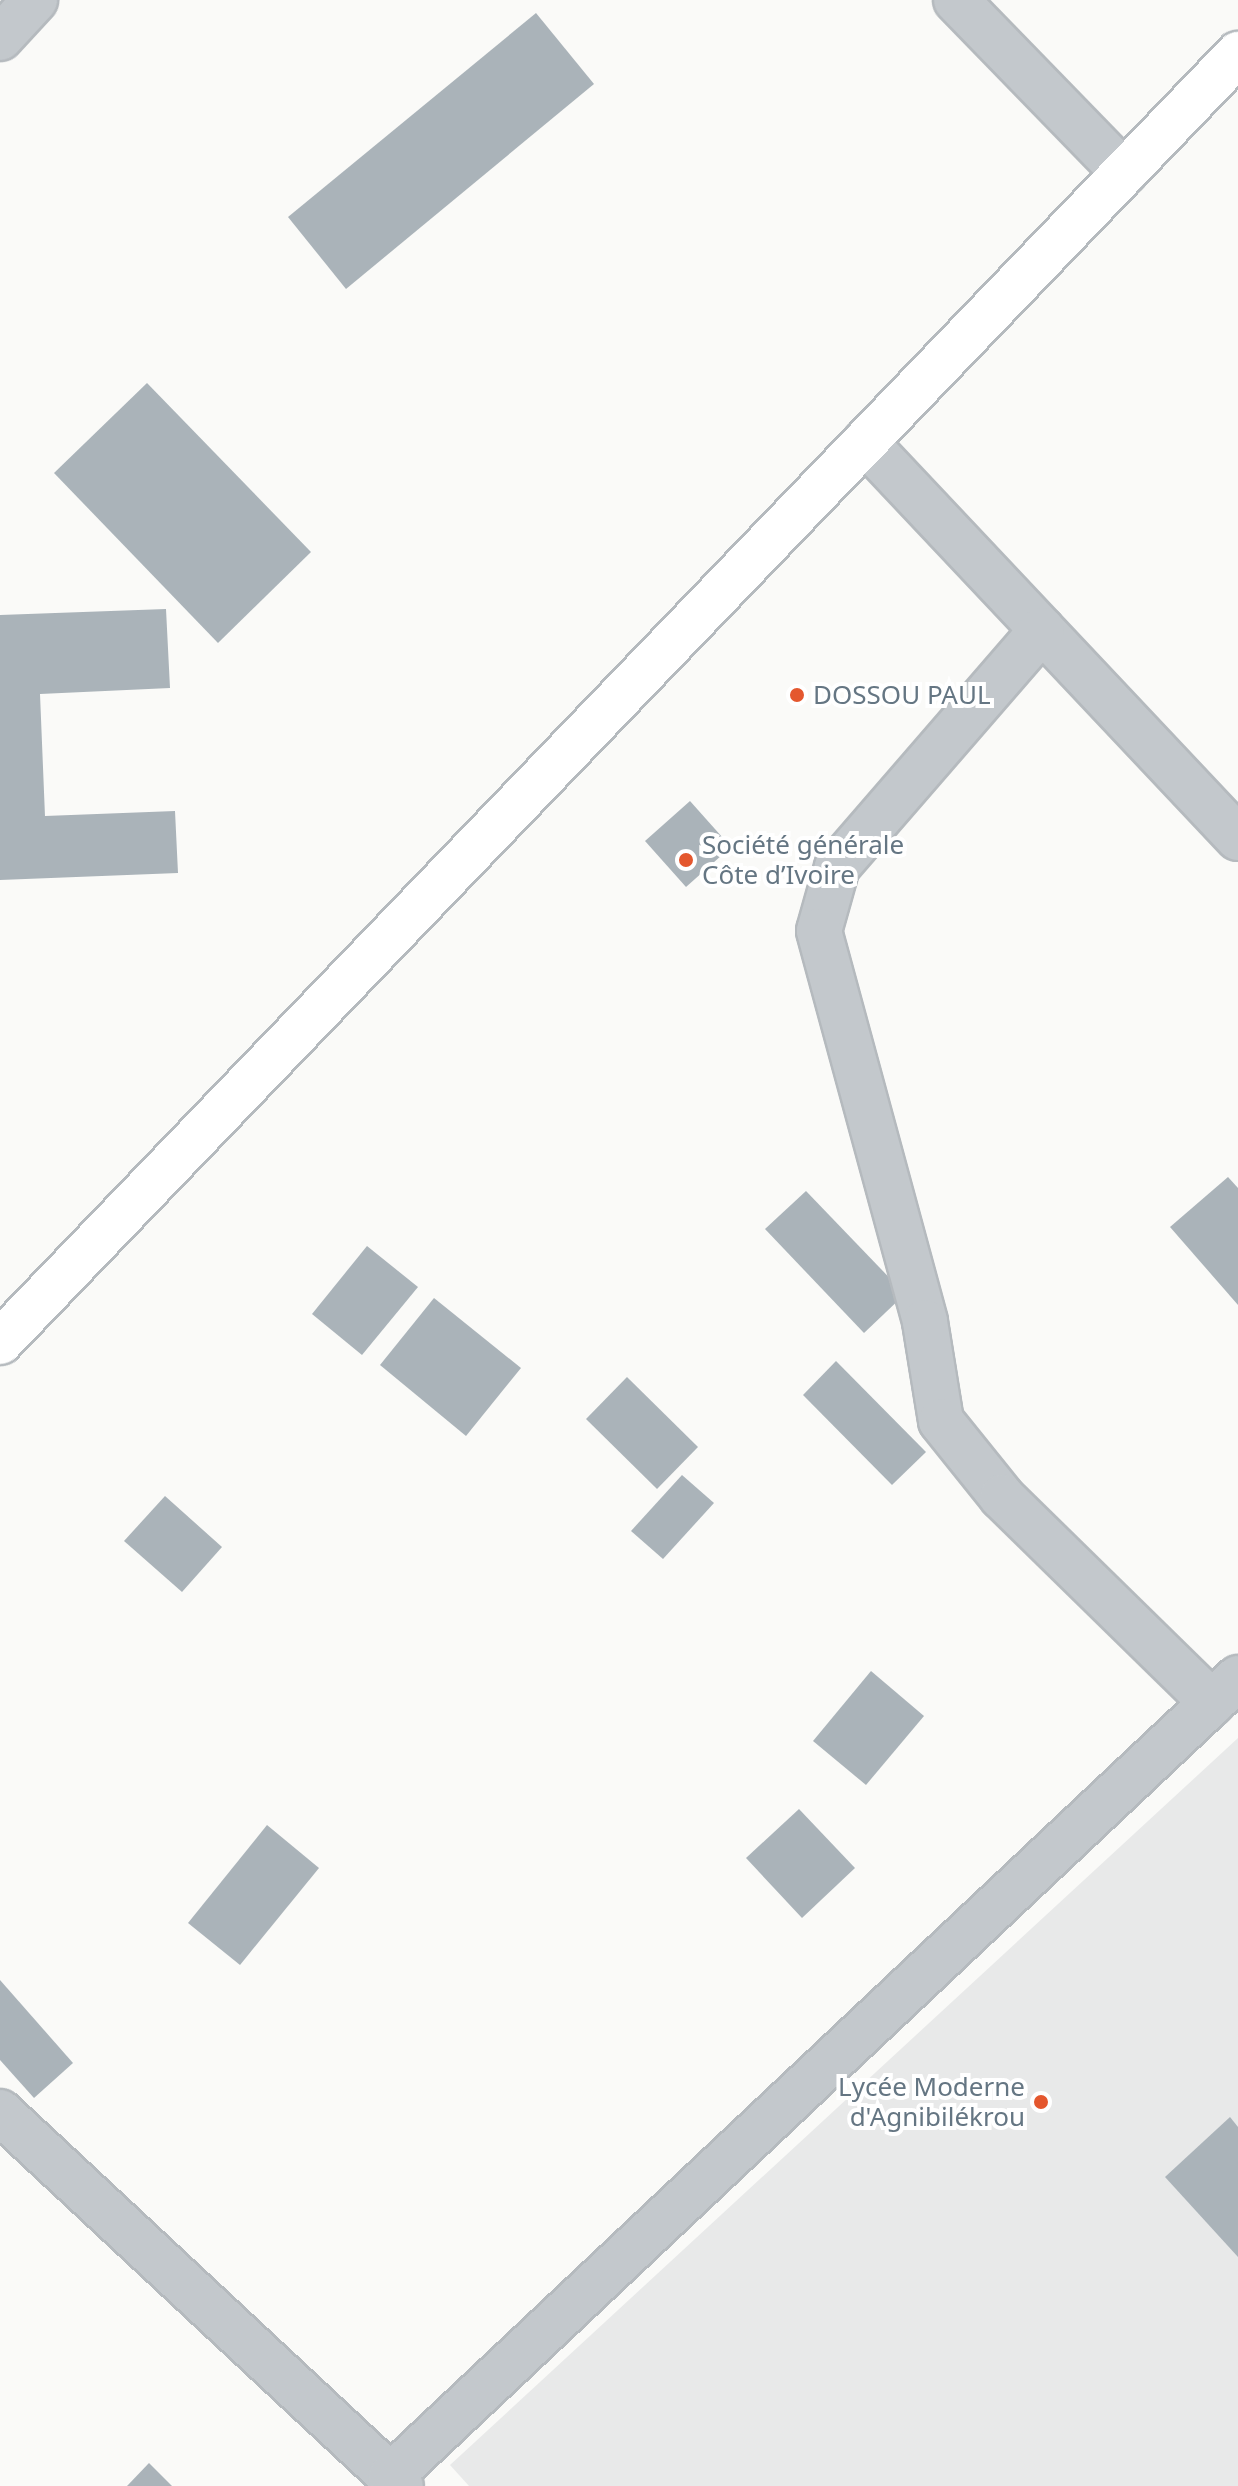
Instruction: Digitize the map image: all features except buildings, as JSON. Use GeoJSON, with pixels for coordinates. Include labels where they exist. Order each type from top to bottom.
{"type":"FeatureCollection","features":[{"type":"Feature","properties":{"kind":"main road"},"geometry":{"type":"LineString","coordinates":[[0,1342],[1238,54]]}},
{"type":"Feature","properties":{"kind":"street"},"geometry":{"type":"LineString","coordinates":[[0,38],[35,0]]}},
{"type":"Feature","properties":{"kind":"street"},"geometry":{"type":"LineString","coordinates":[[956,0],[1124,173]]}},
{"type":"Feature","properties":{"kind":"street"},"geometry":{"type":"LineString","coordinates":[[865,442],[1238,838]]}},
{"type":"Feature","properties":{"kind":"street"},"geometry":{"type":"LineString","coordinates":[[0,2112],[396,2481],[1225,1690],[1002,1497],[941,1421],[925,1322],[819,931],[837,867],[1042,630]]}},
{"type":"Feature","properties":{"kind":"shaded area","name":"Lycée Moderne d'Agnibilékrou"},"geometry":{"type":"Polygon","coordinates":[[[1238,1738],[1238,2486],[469,2486],[450,2465],[1238,1738]]]}},
{"type":"Feature","properties":{"kind":"place","name":"DOSSOU PAUL"},"geometry":{"type":"Point","coordinates":[797,695]}},
{"type":"Feature","properties":{"kind":"place","name":"Société générale Côte d’Ivoire"},"geometry":{"type":"Point","coordinates":[686,860]}},
{"type":"Feature","properties":{"kind":"place","name":"Lycée Moderne d'Agnibilékrou"},"geometry":{"type":"Point","coordinates":[1041,2102]}}]}
